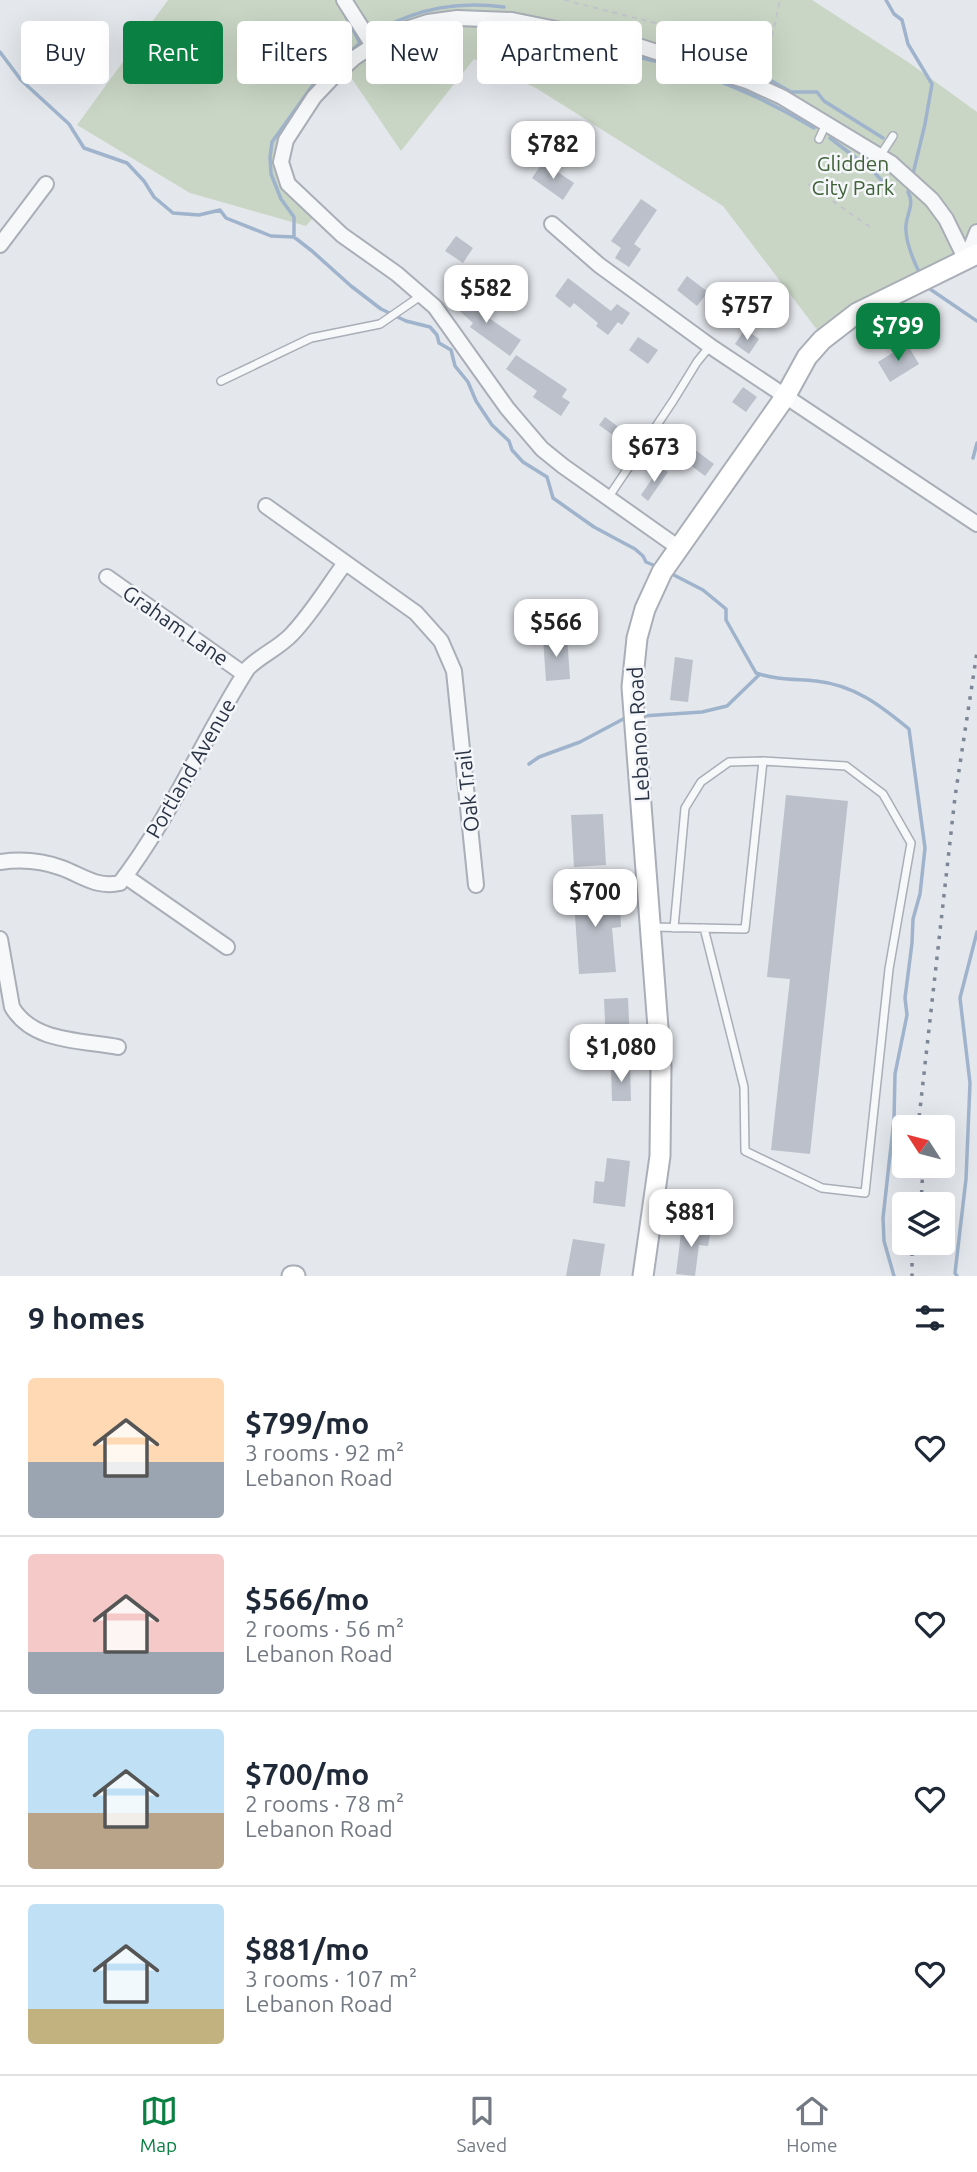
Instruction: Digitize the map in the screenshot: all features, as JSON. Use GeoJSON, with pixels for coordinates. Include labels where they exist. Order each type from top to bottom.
{"type":"FeatureCollection","features":[{"type":"Feature","properties":{"kind":"street"},"geometry":{"type":"LineString","coordinates":[[344,0],[366,35]]}},
{"type":"Feature","properties":{"kind":"street"},"geometry":{"type":"LineString","coordinates":[[441,21],[457,18],[512,20],[562,29],[635,45],[747,80],[880,156],[914,181],[932,200],[972,257]]}},
{"type":"Feature","properties":{"kind":"street"},"geometry":{"type":"LineString","coordinates":[[366,49],[333,77],[298,120],[286,140],[282,152],[283,173],[288,184],[342,236],[435,306],[524,429],[563,466],[679,548]]}},
{"type":"Feature","properties":{"kind":"street"},"geometry":{"type":"LineString","coordinates":[[0,245],[46,184]]}},
{"type":"Feature","properties":{"kind":"street"},"geometry":{"type":"LineString","coordinates":[[552,225],[592,259],[710,346],[977,524]]}},
{"type":"Feature","properties":{"kind":"street"},"geometry":{"type":"LineString","coordinates":[[972,257],[977,232]]}},
{"type":"Feature","properties":{"kind":"street","name":"Lebanon Road"},"geometry":{"type":"LineString","coordinates":[[643,1276],[656,1197],[662,1126],[662,1067],[632,687],[636,638],[645,610],[662,572],[785,397],[807,357],[839,326],[874,304],[972,257]]}},
{"type":"Feature","properties":{"kind":"street"},"geometry":{"type":"LineString","coordinates":[[266,506],[345,563]]}},
{"type":"Feature","properties":{"kind":"street","name":"Portland Avenue"},"geometry":{"type":"LineString","coordinates":[[125,876],[191,769],[244,674],[257,659],[292,634],[345,563]]}},
{"type":"Feature","properties":{"kind":"street","name":"Oak Trail"},"geometry":{"type":"LineString","coordinates":[[345,563],[416,613],[431,628],[448,654],[454,671],[477,885]]}},
{"type":"Feature","properties":{"kind":"street","name":"Graham Lane"},"geometry":{"type":"LineString","coordinates":[[107,577],[244,674]]}},
{"type":"Feature","properties":{"kind":"street"},"geometry":{"type":"LineString","coordinates":[[0,862],[42,863],[62,868],[97,884],[120,883],[125,876],[227,947]]}},
{"type":"Feature","properties":{"kind":"street"},"geometry":{"type":"LineString","coordinates":[[0,939],[12,1007],[16,1013],[55,1037],[73,1042],[118,1046]]}},
{"type":"Feature","properties":{"kind":"lane"},"geometry":{"type":"LineString","coordinates":[[818,139],[827,124]]}},
{"type":"Feature","properties":{"kind":"lane"},"geometry":{"type":"LineString","coordinates":[[880,156],[893,136]]}},
{"type":"Feature","properties":{"kind":"lane"},"geometry":{"type":"LineString","coordinates":[[221,381],[311,338],[380,324],[423,295]]}},
{"type":"Feature","properties":{"kind":"lane"},"geometry":{"type":"LineString","coordinates":[[608,498],[710,346]]}},
{"type":"Feature","properties":{"kind":"lane"},"geometry":{"type":"LineString","coordinates":[[652,928],[745,929],[763,761]]}},
{"type":"Feature","properties":{"kind":"lane"},"geometry":{"type":"LineString","coordinates":[[674,928],[685,808],[701,782],[729,762],[763,761],[846,766],[883,794],[911,843],[889,969],[865,1193],[822,1188],[745,1151],[744,1087],[704,928]]}},
{"type":"Feature","properties":{"kind":"path"},"geometry":{"type":"LineString","coordinates":[[565,0],[758,49],[771,41],[780,0]]}},
{"type":"Feature","properties":{"kind":"path"},"geometry":{"type":"LineString","coordinates":[[808,184],[873,229]]}},
{"type":"Feature","properties":{"kind":"green space","name":"Glidden City Park"},"geometry":{"type":"Polygon","coordinates":[[[168,0],[812,0],[908,62],[977,112],[977,234],[966,260],[824,339],[723,206],[527,84],[642,84],[642,21],[477,21],[477,60],[474,59],[463,73],[463,21],[366,21],[366,84],[454,84],[401,151],[352,79],[352,21],[237,21],[237,84],[332,84],[314,97],[283,148],[283,173],[318,212],[306,226],[190,193],[77,125],[123,62],[123,84],[223,84],[223,21],[153,21],[168,0]]]}},
{"type":"Feature","properties":{"kind":"building"},"geometry":{"type":"Polygon","coordinates":[[[543,162],[574,183],[563,200],[532,178],[543,162]]]}},
{"type":"Feature","properties":{"kind":"building"},"geometry":{"type":"Polygon","coordinates":[[[641,199],[657,210],[634,244],[641,249],[629,267],[615,258],[621,248],[611,241],[641,199]]]}},
{"type":"Feature","properties":{"kind":"building"},"geometry":{"type":"Polygon","coordinates":[[[456,236],[473,248],[463,263],[445,251],[456,236]]]}},
{"type":"Feature","properties":{"kind":"building"},"geometry":{"type":"Polygon","coordinates":[[[687,276],[708,292],[697,306],[677,290],[687,276]]]}},
{"type":"Feature","properties":{"kind":"building"},"geometry":{"type":"Polygon","coordinates":[[[568,278],[611,311],[617,304],[630,313],[622,325],[618,322],[608,335],[574,303],[570,308],[555,296],[568,278]]]}},
{"type":"Feature","properties":{"kind":"building"},"geometry":{"type":"Polygon","coordinates":[[[466,291],[482,304],[477,310],[521,340],[510,356],[470,327],[473,323],[453,305],[466,291]]]}},
{"type":"Feature","properties":{"kind":"building"},"geometry":{"type":"Polygon","coordinates":[[[745,329],[759,339],[749,354],[735,344],[745,329]]]}},
{"type":"Feature","properties":{"kind":"building"},"geometry":{"type":"Polygon","coordinates":[[[638,337],[658,350],[648,364],[629,350],[638,337]]]}},
{"type":"Feature","properties":{"kind":"building"},"geometry":{"type":"Polygon","coordinates":[[[907,344],[919,364],[890,382],[878,362],[907,344]]]}},
{"type":"Feature","properties":{"kind":"building"},"geometry":{"type":"Polygon","coordinates":[[[516,355],[567,389],[562,397],[570,402],[561,416],[533,397],[537,391],[506,369],[516,355]]]}},
{"type":"Feature","properties":{"kind":"building"},"geometry":{"type":"Polygon","coordinates":[[[743,387],[757,397],[746,412],[732,402],[743,387]]]}},
{"type":"Feature","properties":{"kind":"building"},"geometry":{"type":"Polygon","coordinates":[[[605,417],[628,434],[622,442],[599,425],[605,417]]]}},
{"type":"Feature","properties":{"kind":"building"},"geometry":{"type":"Polygon","coordinates":[[[694,449],[714,464],[705,476],[685,461],[694,449]]]}},
{"type":"Feature","properties":{"kind":"building"},"geometry":{"type":"Polygon","coordinates":[[[660,467],[668,472],[648,501],[641,495],[660,467]]]}},
{"type":"Feature","properties":{"kind":"building"},"geometry":{"type":"Polygon","coordinates":[[[567,636],[570,679],[546,681],[543,638],[567,636]]]}},
{"type":"Feature","properties":{"kind":"building"},"geometry":{"type":"Polygon","coordinates":[[[675,657],[693,660],[688,702],[670,700],[675,657]]]}},
{"type":"Feature","properties":{"kind":"building"},"geometry":{"type":"Polygon","coordinates":[[[786,795],[848,801],[810,1154],[771,1150],[790,979],[767,977],[786,795]]]}},
{"type":"Feature","properties":{"kind":"building"},"geometry":{"type":"Polygon","coordinates":[[[603,814],[606,865],[574,867],[571,815],[603,814]]]}},
{"type":"Feature","properties":{"kind":"building"},"geometry":{"type":"Polygon","coordinates":[[[609,884],[610,905],[620,905],[621,927],[612,928],[616,972],[579,974],[573,887],[609,884]]]}},
{"type":"Feature","properties":{"kind":"building"},"geometry":{"type":"Polygon","coordinates":[[[628,998],[630,1043],[606,1044],[604,999],[628,998]]]}},
{"type":"Feature","properties":{"kind":"building"},"geometry":{"type":"Polygon","coordinates":[[[630,1066],[631,1101],[612,1101],[611,1067],[630,1066]]]}},
{"type":"Feature","properties":{"kind":"building"},"geometry":{"type":"Polygon","coordinates":[[[607,1158],[630,1161],[625,1207],[593,1203],[595,1181],[604,1182],[607,1158]]]}},
{"type":"Feature","properties":{"kind":"building"},"geometry":{"type":"Polygon","coordinates":[[[682,1225],[711,1229],[708,1246],[699,1245],[695,1276],[676,1274],[682,1225]]]}},
{"type":"Feature","properties":{"kind":"building"},"geometry":{"type":"Polygon","coordinates":[[[573,1239],[605,1244],[600,1276],[566,1276],[573,1239]]]}},
{"type":"Feature","properties":{"kind":"waterway"},"geometry":{"type":"LineString","coordinates":[[294,237],[294,217],[281,199],[271,174],[272,142],[313,85],[360,43],[337,0]]}},
{"type":"Feature","properties":{"kind":"waterway"},"geometry":{"type":"LineString","coordinates":[[886,0],[894,14],[902,20],[908,44],[932,84],[912,178]]}},
{"type":"Feature","properties":{"kind":"waterway"},"geometry":{"type":"LineString","coordinates":[[398,21],[425,11],[455,6],[504,7]]}},
{"type":"Feature","properties":{"kind":"waterway"},"geometry":{"type":"LineString","coordinates":[[0,52],[21,80],[69,124],[84,148],[127,163],[144,181],[154,197],[173,213],[199,215],[220,210],[226,218],[271,236],[294,237],[381,309],[406,321],[430,327],[437,335],[439,343],[451,350],[455,366],[468,382],[476,401],[492,425],[509,441],[512,450],[523,462],[547,477],[553,498],[594,527],[635,549],[646,562],[658,567]]}},
{"type":"Feature","properties":{"kind":"waterway"},"geometry":{"type":"LineString","coordinates":[[642,58],[731,86],[814,128]]}},
{"type":"Feature","properties":{"kind":"waterway"},"geometry":{"type":"LineString","coordinates":[[772,81],[791,92],[817,92],[824,101],[883,138]]}},
{"type":"Feature","properties":{"kind":"waterway"},"geometry":{"type":"LineString","coordinates":[[830,138],[873,171],[884,183]]}},
{"type":"Feature","properties":{"kind":"waterway"},"geometry":{"type":"LineString","coordinates":[[910,185],[907,237],[920,274]]}},
{"type":"Feature","properties":{"kind":"waterway"},"geometry":{"type":"LineString","coordinates":[[927,287],[977,321]]}},
{"type":"Feature","properties":{"kind":"waterway"},"geometry":{"type":"LineString","coordinates":[[973,458],[977,443]]}},
{"type":"Feature","properties":{"kind":"waterway"},"geometry":{"type":"LineString","coordinates":[[668,572],[703,590],[726,609],[726,620],[756,673],[842,687],[877,704],[909,729],[925,848],[920,894],[913,919],[905,998],[907,1015],[895,1074],[894,1119],[883,1218],[884,1241],[894,1276]]}},
{"type":"Feature","properties":{"kind":"waterway"},"geometry":{"type":"LineString","coordinates":[[642,716],[702,712],[727,706],[760,674]]}},
{"type":"Feature","properties":{"kind":"waterway"},"geometry":{"type":"LineString","coordinates":[[529,764],[539,757],[580,742],[627,717]]}},
{"type":"Feature","properties":{"kind":"waterway"},"geometry":{"type":"LineString","coordinates":[[957,1276],[955,1273],[966,1179],[970,1083],[960,998],[977,932]]}},
{"type":"Feature","properties":{"kind":"railway"},"geometry":{"type":"LineString","coordinates":[[919,1115],[955,797],[977,652]]}},
{"type":"Feature","properties":{"kind":"railway"},"geometry":{"type":"LineString","coordinates":[[922,1178],[922,1192]]}},
{"type":"Feature","properties":{"kind":"railway"},"geometry":{"type":"LineString","coordinates":[[912,1255],[912,1276]]}}]}
